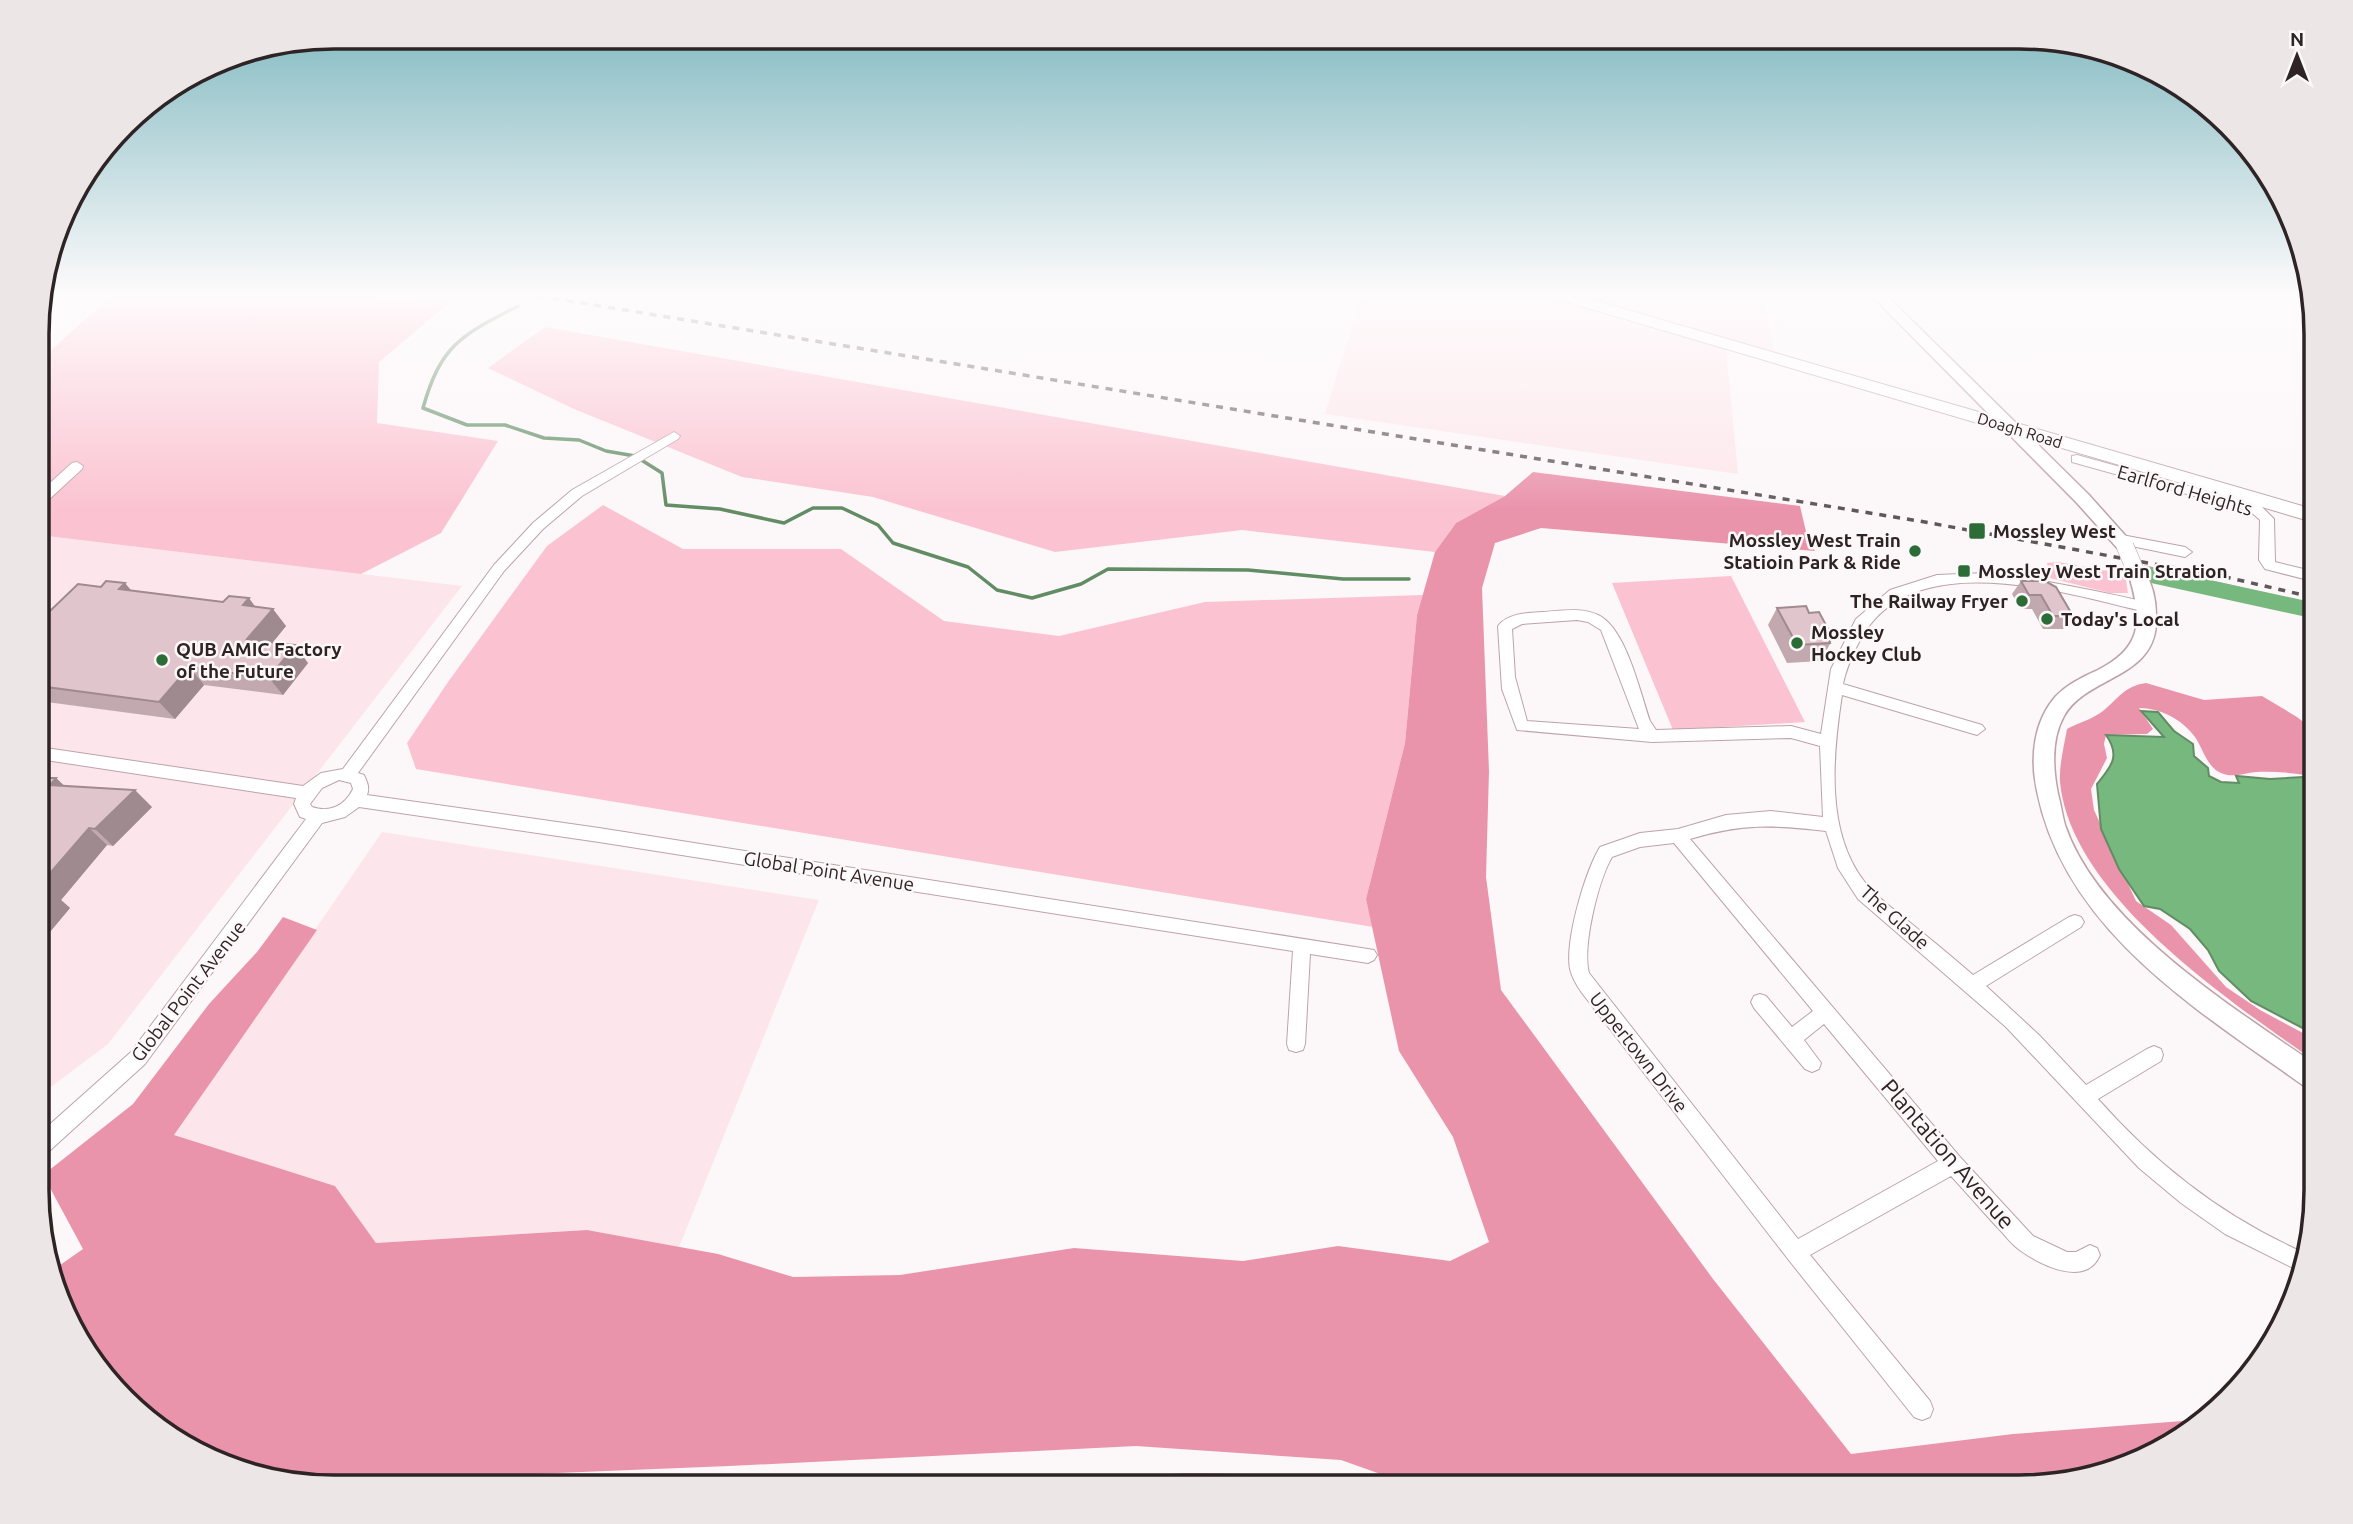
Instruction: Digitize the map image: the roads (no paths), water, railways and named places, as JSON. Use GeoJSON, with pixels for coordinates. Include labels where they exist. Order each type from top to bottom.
{"type":"FeatureCollection","features":[{"type":"Feature","properties":{"kind":"main road","name":"Doagh Road"},"geometry":{"type":"LineString","coordinates":[[1806,367],[2304,513]]}},
{"type":"Feature","properties":{"kind":"street"},"geometry":{"type":"LineString","coordinates":[[1950,367],[2123,543],[2139,579],[2146,607],[2147,631],[2140,650],[2111,672],[2077,690],[2063,702],[2047,732],[2043,772],[2052,821],[2078,873],[2096,898],[2143,947],[2209,1002],[2304,1071]]}},
{"type":"Feature","properties":{"kind":"street"},"geometry":{"type":"LineString","coordinates":[[348,775],[360,784],[356,800],[343,811],[317,817],[303,808],[306,793],[320,781],[348,775],[499,568],[538,526],[577,493],[674,436]]}},
{"type":"Feature","properties":{"kind":"street"},"geometry":{"type":"LineString","coordinates":[[49,492],[77,466]]}},
{"type":"Feature","properties":{"kind":"street","name":"Earlford Heights"},"geometry":{"type":"LineString","coordinates":[[2086,466],[2256,509],[2267,519],[2266,560],[2270,566],[2304,574]]}},
{"type":"Feature","properties":{"kind":"street"},"geometry":{"type":"LineString","coordinates":[[2123,543],[2185,552]]}},
{"type":"Feature","properties":{"kind":"street","name":"The Glade"},"geometry":{"type":"LineString","coordinates":[[2146,607],[1996,577],[1957,576],[1926,581],[1899,592],[1874,608],[1844,651],[1835,687],[1827,773],[1833,825],[1857,885],[1972,985],[2051,1060],[2126,1143],[2200,1207],[2295,1260]]}},
{"type":"Feature","properties":{"kind":"street"},"geometry":{"type":"LineString","coordinates":[[1653,736],[1643,722],[1606,627],[1592,618],[1577,615],[1520,619],[1504,626],[1505,670],[1510,702],[1522,726],[1653,736],[1791,732],[1828,743]]}},
{"type":"Feature","properties":{"kind":"street"},"geometry":{"type":"LineString","coordinates":[[1835,687],[1977,729]]}},
{"type":"Feature","properties":{"kind":"street"},"geometry":{"type":"LineString","coordinates":[[49,755],[306,793]]}},
{"type":"Feature","properties":{"kind":"street","name":"Global Point Avenue"},"geometry":{"type":"LineString","coordinates":[[356,800],[626,839],[1368,955]]}},
{"type":"Feature","properties":{"kind":"street","name":"Global Point Avenue"},"geometry":{"type":"LineString","coordinates":[[49,1138],[138,1058],[246,917],[317,817]]}},
{"type":"Feature","properties":{"kind":"street","name":"Uppertown Drive"},"geometry":{"type":"LineString","coordinates":[[1833,825],[1771,818],[1726,822],[1678,836],[1620,845],[1606,852],[1599,860],[1580,951],[1579,968],[1594,994],[1795,1252],[1922,1409]]}},
{"type":"Feature","properties":{"kind":"street","name":"Plantation Avenue"},"geometry":{"type":"LineString","coordinates":[[1678,836],[1953,1164],[2026,1243],[2053,1258],[2067,1262],[2079,1262],[2090,1255]]}},
{"type":"Feature","properties":{"kind":"street"},"geometry":{"type":"LineString","coordinates":[[1972,985],[2075,922]]}},
{"type":"Feature","properties":{"kind":"street"},"geometry":{"type":"LineString","coordinates":[[1296,1044],[1302,945]]}},
{"type":"Feature","properties":{"kind":"street"},"geometry":{"type":"LineString","coordinates":[[1760,1002],[1812,1063]]}},
{"type":"Feature","properties":{"kind":"street"},"geometry":{"type":"LineString","coordinates":[[1792,1038],[1825,1012]]}},
{"type":"Feature","properties":{"kind":"street"},"geometry":{"type":"LineString","coordinates":[[2084,1097],[2154,1055]]}},
{"type":"Feature","properties":{"kind":"street"},"geometry":{"type":"LineString","coordinates":[[1795,1252],[1953,1164]]}},
{"type":"Feature","properties":{"kind":"waterway"},"geometry":{"type":"LineString","coordinates":[[439,367],[423,408],[467,425],[505,425],[544,438],[579,440],[606,451],[635,456],[662,473],[666,505],[720,509],[784,523],[813,508],[842,508],[878,525],[893,543],[968,567],[997,590],[1032,598],[1081,584],[1108,569],[1248,570],[1343,579],[1409,579]]}},
{"type":"Feature","properties":{"kind":"waterway"},"geometry":{"type":"LineString","coordinates":[[2150,575],[2304,608]]}},
{"type":"Feature","properties":{"kind":"railway"},"geometry":{"type":"LineString","coordinates":[[975,367],[1919,521],[2230,578],[2304,595]]}},
{"type":"Feature","properties":{"kind":"place","name":"Mossley West"},"geometry":{"type":"Point","coordinates":[1977,531]}},
{"type":"Feature","properties":{"kind":"place","name":"Mossley West Train Statioin Park & Ride"},"geometry":{"type":"Point","coordinates":[1915,551]}},
{"type":"Feature","properties":{"kind":"place","name":"Mossley West Train Stration"},"geometry":{"type":"Point","coordinates":[1964,571]}},
{"type":"Feature","properties":{"kind":"place","name":"The Railway Fryer"},"geometry":{"type":"Point","coordinates":[2022,601]}},
{"type":"Feature","properties":{"kind":"place","name":"Today's Local"},"geometry":{"type":"Point","coordinates":[2047,619]}},
{"type":"Feature","properties":{"kind":"place","name":"Mossley Hockey Club"},"geometry":{"type":"Point","coordinates":[1797,643]}},
{"type":"Feature","properties":{"kind":"place","name":"QUB AMIC Factory of the Future"},"geometry":{"type":"Point","coordinates":[162,660]}}]}
